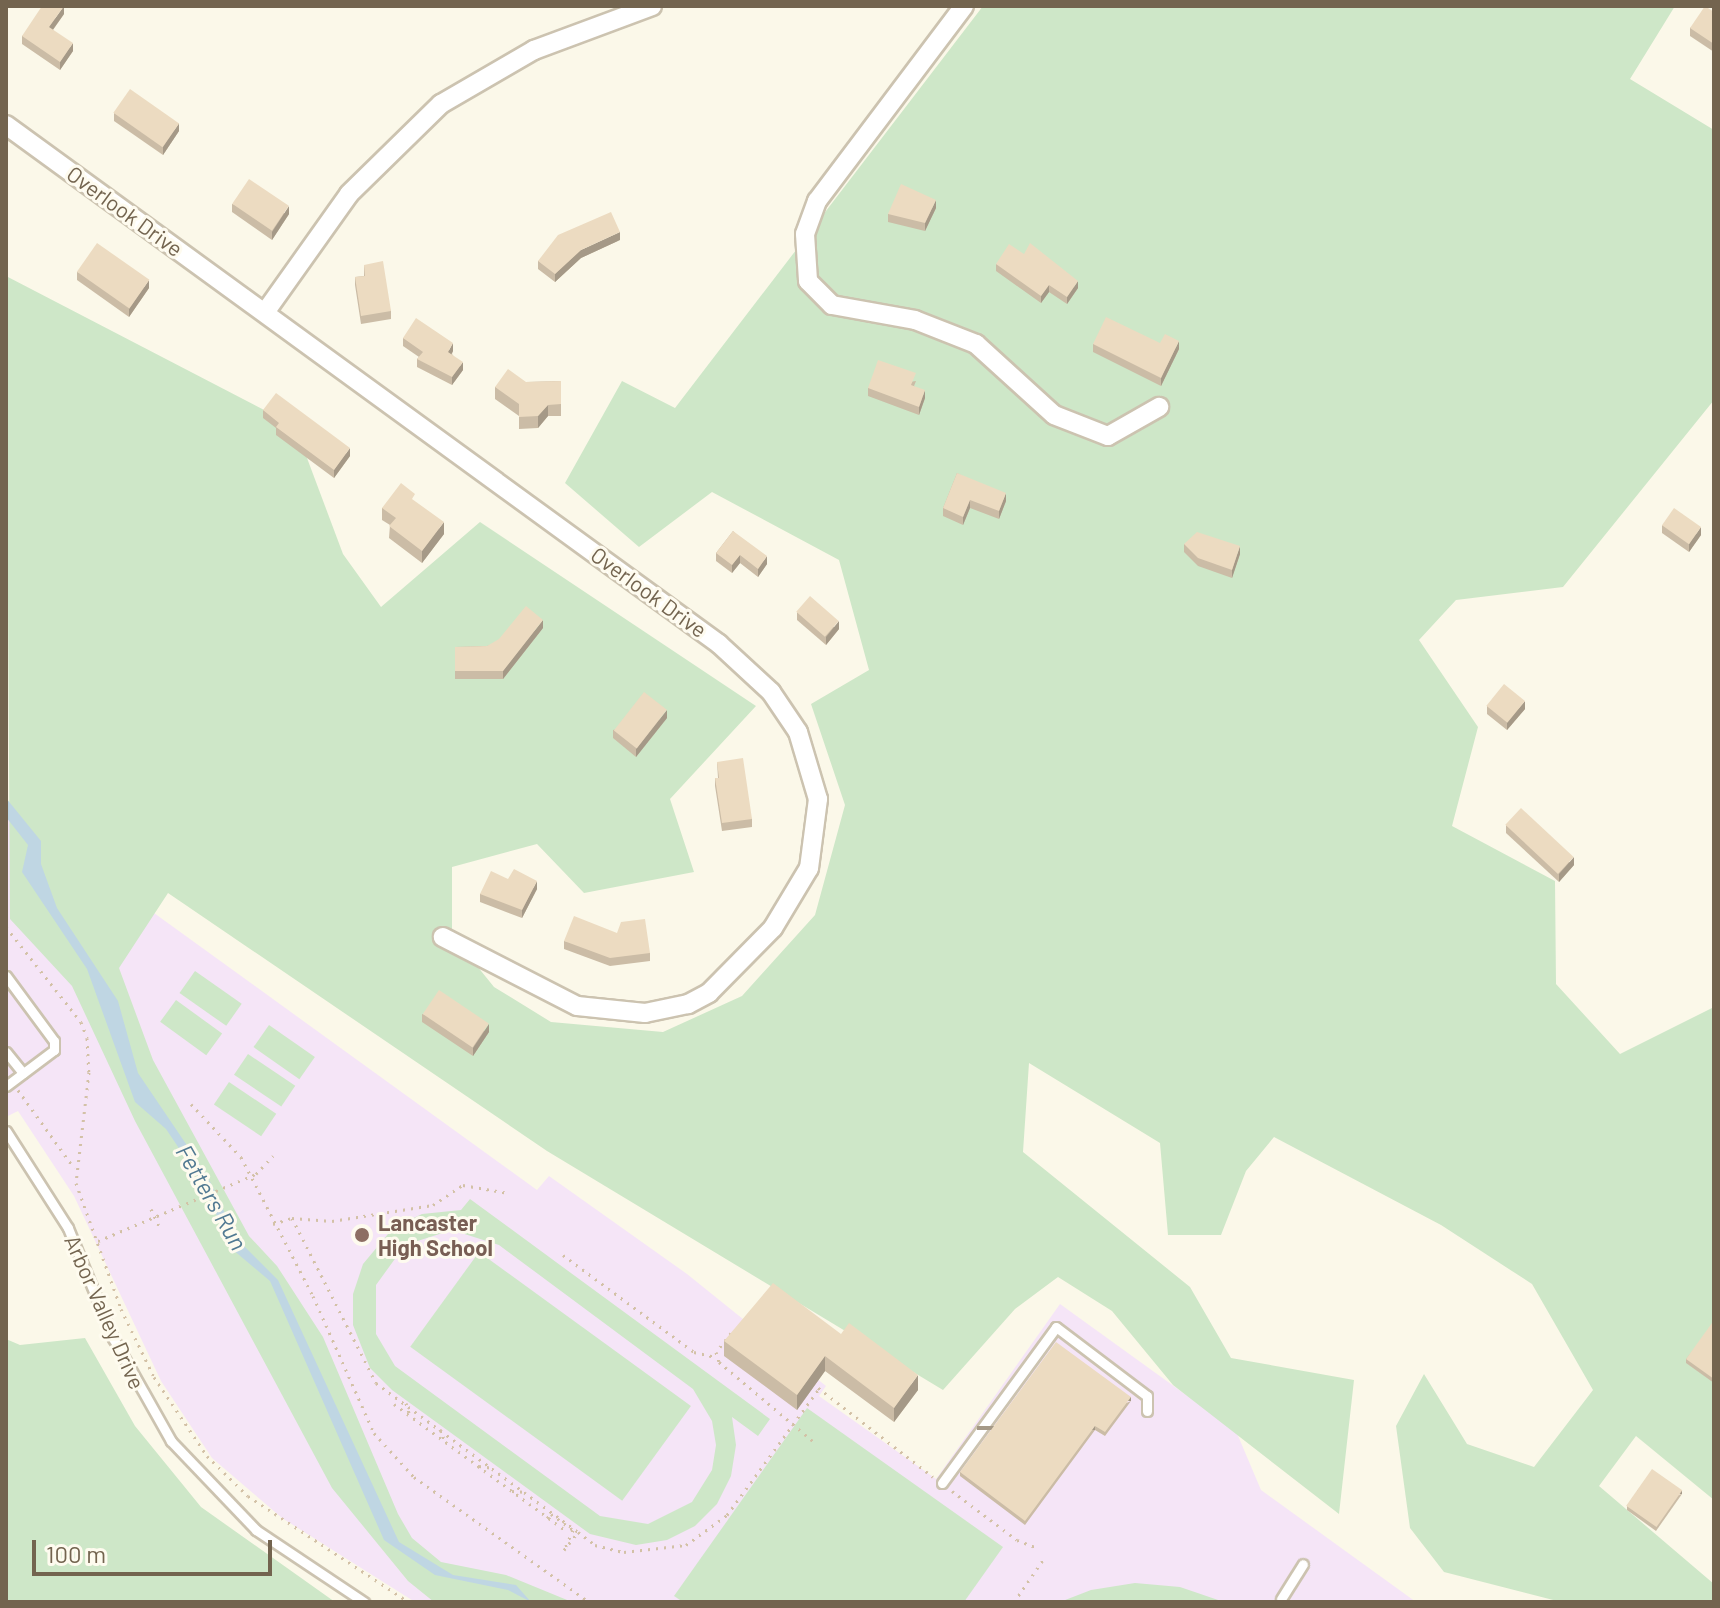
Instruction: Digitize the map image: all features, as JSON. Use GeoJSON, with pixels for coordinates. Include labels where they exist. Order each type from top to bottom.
{"type":"FeatureCollection","features":[{"type":"Feature","properties":{"kind":"street"},"geometry":{"type":"LineString","coordinates":[[266,311],[349,194],[441,104],[534,50],[652,6]]}},
{"type":"Feature","properties":{"kind":"street"},"geometry":{"type":"LineString","coordinates":[[964,6],[817,201],[805,234],[808,281],[832,305],[915,320],[976,344],[1054,415],[1108,436],[1159,407]]}},
{"type":"Feature","properties":{"kind":"street","name":"Overlook Drive"},"geometry":{"type":"LineString","coordinates":[[6,125],[266,311],[719,644],[783,708],[814,776],[815,846],[799,889],[773,928],[726,979],[688,1004],[645,1013],[577,1006],[443,937]]}},
{"type":"Feature","properties":{"kind":"lane"},"geometry":{"type":"LineString","coordinates":[[6,976],[54,1041],[54,1050],[9,1084]]}},
{"type":"Feature","properties":{"kind":"lane"},"geometry":{"type":"LineString","coordinates":[[6,1052],[23,1073]]}},
{"type":"Feature","properties":{"kind":"lane","name":"Arbor Valley Drive"},"geometry":{"type":"LineString","coordinates":[[6,1131],[68,1228],[113,1338],[171,1441],[256,1530],[364,1602]]}},
{"type":"Feature","properties":{"kind":"lane"},"geometry":{"type":"LineString","coordinates":[[942,1483],[1056,1327],[1147,1396],[1147,1411]]}},
{"type":"Feature","properties":{"kind":"lane"},"geometry":{"type":"LineString","coordinates":[[1281,1599],[1303,1564]]}},
{"type":"Feature","properties":{"kind":"path"},"geometry":{"type":"LineString","coordinates":[[6,927],[81,1022],[87,1038],[89,1072],[74,1168]]}},
{"type":"Feature","properties":{"kind":"path"},"geometry":{"type":"LineString","coordinates":[[9,1084],[74,1168],[98,1241],[141,1351],[207,1456],[260,1505],[409,1602]]}},
{"type":"Feature","properties":{"kind":"path"},"geometry":{"type":"LineString","coordinates":[[191,1104],[241,1157],[273,1224],[313,1296],[374,1433],[414,1477],[589,1602]]}},
{"type":"Feature","properties":{"kind":"path"},"geometry":{"type":"LineString","coordinates":[[98,1241],[250,1176],[273,1156]]}},
{"type":"Feature","properties":{"kind":"path"},"geometry":{"type":"LineString","coordinates":[[273,1224],[292,1218],[332,1221],[433,1205],[463,1185],[508,1193]]}},
{"type":"Feature","properties":{"kind":"path"},"geometry":{"type":"LineString","coordinates":[[151,1209],[159,1226]]}},
{"type":"Feature","properties":{"kind":"path"},"geometry":{"type":"LineString","coordinates":[[292,1218],[367,1372],[578,1532],[604,1548],[624,1552],[686,1545],[727,1515],[819,1389]]}},
{"type":"Feature","properties":{"kind":"path"},"geometry":{"type":"LineString","coordinates":[[563,1255],[694,1352],[715,1357],[814,1442]]}},
{"type":"Feature","properties":{"kind":"path"},"geometry":{"type":"LineString","coordinates":[[715,1357],[726,1337],[739,1330]]}},
{"type":"Feature","properties":{"kind":"path"},"geometry":{"type":"LineString","coordinates":[[803,1377],[1017,1540],[1038,1548]]}},
{"type":"Feature","properties":{"kind":"path"},"geometry":{"type":"LineString","coordinates":[[406,1403],[410,1416]]}},
{"type":"Feature","properties":{"kind":"path"},"geometry":{"type":"LineString","coordinates":[[394,1404],[565,1530]]}},
{"type":"Feature","properties":{"kind":"path"},"geometry":{"type":"LineString","coordinates":[[440,1429],[445,1442]]}},
{"type":"Feature","properties":{"kind":"path"},"geometry":{"type":"LineString","coordinates":[[478,1466],[494,1468]]}},
{"type":"Feature","properties":{"kind":"path"},"geometry":{"type":"LineString","coordinates":[[512,1491],[527,1492]]}},
{"type":"Feature","properties":{"kind":"path"},"geometry":{"type":"LineString","coordinates":[[547,1518],[551,1514],[573,1530],[564,1550],[578,1532]]}},
{"type":"Feature","properties":{"kind":"path"},"geometry":{"type":"LineString","coordinates":[[1014,1602],[1045,1557]]}},
{"type":"Feature","properties":{"kind":"shaded area","name":"Lancaster High School"},"geometry":{"type":"Polygon","coordinates":[[[6,806],[537,1190],[549,1176],[687,1274],[826,1386],[819,1396],[936,1479],[1060,1304],[1236,1431],[1261,1490],[1416,1602],[415,1602],[282,1518],[212,1458],[161,1381],[74,1196],[18,1111],[6,1117],[6,806]]]}},
{"type":"Feature","properties":{"kind":"green space"},"geometry":{"type":"Polygon","coordinates":[[[983,6],[1675,6],[1630,79],[1714,130],[1714,400],[1563,587],[1456,600],[1419,640],[1478,727],[1452,826],[1555,881],[1556,984],[1620,1054],[1714,1007],[1714,1500],[1636,1436],[1599,1486],[1714,1584],[1714,1602],[1561,1602],[1444,1572],[1410,1528],[1396,1426],[1424,1374],[1467,1444],[1534,1467],[1593,1390],[1532,1284],[1441,1225],[1274,1137],[1246,1171],[1221,1235],[1168,1235],[1160,1143],[1029,1063],[1023,1152],[1190,1287],[1231,1358],[1354,1380],[1339,1514],[1173,1385],[1112,1311],[1058,1277],[1015,1309],[943,1390],[547,1151],[168,893],[119,968],[153,1060],[249,1236],[277,1266],[323,1337],[398,1514],[412,1538],[441,1562],[506,1575],[572,1602],[434,1602],[408,1581],[332,1488],[135,1121],[72,986],[10,919],[6,276],[295,426],[343,554],[381,607],[480,522],[756,706],[670,799],[694,872],[584,893],[537,844],[452,867],[452,935],[494,987],[551,1022],[663,1032],[742,996],[815,915],[845,805],[811,704],[869,670],[839,560],[712,492],[639,547],[565,483],[622,381],[675,408],[983,6]]]}},
{"type":"Feature","properties":{"kind":"green space"},"geometry":{"type":"Polygon","coordinates":[[[195,971],[242,1004],[226,1026],[180,993],[195,971]]]}},
{"type":"Feature","properties":{"kind":"green space"},"geometry":{"type":"Polygon","coordinates":[[[176,1000],[222,1034],[206,1055],[160,1022],[176,1000]]]}},
{"type":"Feature","properties":{"kind":"green space"},"geometry":{"type":"Polygon","coordinates":[[[269,1025],[315,1057],[299,1079],[254,1047],[269,1025]]]}},
{"type":"Feature","properties":{"kind":"green space"},"geometry":{"type":"Polygon","coordinates":[[[248,1054],[295,1086],[281,1107],[234,1075],[248,1054]]]}},
{"type":"Feature","properties":{"kind":"green space"},"geometry":{"type":"Polygon","coordinates":[[[229,1082],[276,1114],[261,1136],[214,1104],[229,1082]]]}},
{"type":"Feature","properties":{"kind":"green space"},"geometry":{"type":"Polygon","coordinates":[[[470,1199],[770,1419],[758,1436],[732,1417],[736,1445],[731,1476],[717,1504],[695,1526],[667,1540],[636,1545],[590,1534],[392,1390],[370,1368],[353,1325],[353,1294],[363,1264],[393,1228],[422,1214],[461,1210],[470,1199]],[[452,1230],[405,1245],[376,1285],[376,1334],[395,1366],[600,1516],[648,1524],[692,1502],[712,1470],[716,1445],[712,1421],[693,1389],[499,1245],[452,1230]]]}},
{"type":"Feature","properties":{"kind":"green space"},"geometry":{"type":"Polygon","coordinates":[[[479,1252],[691,1406],[622,1501],[410,1347],[479,1252]]]}},
{"type":"Feature","properties":{"kind":"green space"},"geometry":{"type":"Polygon","coordinates":[[[85,1338],[135,1426],[201,1507],[335,1602],[6,1601],[6,1339],[20,1345],[85,1338]]]}},
{"type":"Feature","properties":{"kind":"green space"},"geometry":{"type":"Polygon","coordinates":[[[807,1408],[1003,1547],[964,1602],[683,1602],[674,1596],[807,1408]]]}},
{"type":"Feature","properties":{"kind":"green space"},"geometry":{"type":"Polygon","coordinates":[[[1135,1583],[1180,1587],[1224,1602],[1060,1602],[1091,1590],[1135,1583]]]}},
{"type":"Feature","properties":{"kind":"water","name":"Fetters Run"},"geometry":{"type":"Polygon","coordinates":[[[6,798],[41,841],[41,864],[57,908],[118,1001],[138,1073],[207,1175],[237,1239],[278,1280],[399,1542],[453,1575],[516,1585],[531,1602],[508,1590],[435,1575],[384,1540],[270,1281],[232,1249],[201,1181],[166,1129],[135,1102],[87,969],[22,872],[28,845],[6,817],[6,798]]]}},
{"type":"Feature","properties":{"kind":"building"},"geometry":{"type":"Polygon","coordinates":[[[42,6],[64,6],[49,27],[73,43],[60,62],[22,36],[42,6]]]}},
{"type":"Feature","properties":{"kind":"building"},"geometry":{"type":"Polygon","coordinates":[[[1705,6],[1714,12],[1714,44],[1690,28],[1705,6]]]}},
{"type":"Feature","properties":{"kind":"building"},"geometry":{"type":"Polygon","coordinates":[[[130,89],[179,123],[163,147],[113,113],[130,89]]]}},
{"type":"Feature","properties":{"kind":"building"},"geometry":{"type":"Polygon","coordinates":[[[249,179],[289,206],[272,231],[232,204],[249,179]]]}},
{"type":"Feature","properties":{"kind":"building"},"geometry":{"type":"Polygon","coordinates":[[[901,184],[936,200],[925,223],[888,214],[901,184]]]}},
{"type":"Feature","properties":{"kind":"building"},"geometry":{"type":"Polygon","coordinates":[[[611,212],[620,232],[581,250],[555,274],[538,261],[558,235],[611,212]]]}},
{"type":"Feature","properties":{"kind":"building"},"geometry":{"type":"Polygon","coordinates":[[[97,243],[149,280],[129,308],[77,272],[97,243]]]}},
{"type":"Feature","properties":{"kind":"building"},"geometry":{"type":"Polygon","coordinates":[[[1030,243],[1078,281],[1067,297],[1049,285],[1041,296],[996,264],[1009,244],[1024,254],[1030,243]]]}},
{"type":"Feature","properties":{"kind":"building"},"geometry":{"type":"Polygon","coordinates":[[[383,261],[391,311],[361,316],[355,277],[365,276],[364,265],[383,261]]]}},
{"type":"Feature","properties":{"kind":"building"},"geometry":{"type":"Polygon","coordinates":[[[1106,317],[1160,343],[1165,334],[1179,341],[1161,378],[1093,344],[1106,317]]]}},
{"type":"Feature","properties":{"kind":"building"},"geometry":{"type":"Polygon","coordinates":[[[416,318],[453,343],[448,352],[463,362],[452,377],[417,359],[423,352],[403,338],[416,318]]]}},
{"type":"Feature","properties":{"kind":"building"},"geometry":{"type":"Polygon","coordinates":[[[878,360],[916,373],[911,385],[925,390],[919,407],[868,388],[878,360]]]}},
{"type":"Feature","properties":{"kind":"building"},"geometry":{"type":"Polygon","coordinates":[[[508,369],[526,382],[561,381],[561,404],[548,405],[538,416],[519,417],[519,404],[495,387],[508,369]]]}},
{"type":"Feature","properties":{"kind":"building"},"geometry":{"type":"Polygon","coordinates":[[[276,393],[350,448],[334,470],[276,427],[279,423],[263,410],[276,393]]]}},
{"type":"Feature","properties":{"kind":"building"},"geometry":{"type":"Polygon","coordinates":[[[957,473],[1006,493],[999,511],[970,500],[963,517],[943,508],[957,473]]]}},
{"type":"Feature","properties":{"kind":"building"},"geometry":{"type":"Polygon","coordinates":[[[401,483],[415,494],[412,499],[444,522],[422,551],[389,526],[396,518],[382,508],[401,483]]]}},
{"type":"Feature","properties":{"kind":"building"},"geometry":{"type":"Polygon","coordinates":[[[1674,508],[1701,527],[1689,544],[1662,525],[1674,508]]]}},
{"type":"Feature","properties":{"kind":"building"},"geometry":{"type":"Polygon","coordinates":[[[733,531],[767,556],[758,569],[740,555],[732,565],[716,553],[733,531]]]}},
{"type":"Feature","properties":{"kind":"building"},"geometry":{"type":"Polygon","coordinates":[[[1197,532],[1240,546],[1232,570],[1198,558],[1184,544],[1197,532]]]}},
{"type":"Feature","properties":{"kind":"building"},"geometry":{"type":"Polygon","coordinates":[[[810,596],[839,621],[825,637],[796,612],[810,596]]]}},
{"type":"Feature","properties":{"kind":"building"},"geometry":{"type":"Polygon","coordinates":[[[526,606],[543,620],[503,671],[455,671],[455,647],[487,646],[499,639],[526,606]]]}},
{"type":"Feature","properties":{"kind":"building"},"geometry":{"type":"Polygon","coordinates":[[[1504,684],[1525,701],[1507,723],[1486,706],[1504,684]]]}},
{"type":"Feature","properties":{"kind":"building"},"geometry":{"type":"Polygon","coordinates":[[[644,692],[667,710],[637,748],[614,731],[644,692]]]}},
{"type":"Feature","properties":{"kind":"building"},"geometry":{"type":"Polygon","coordinates":[[[743,758],[752,819],[722,823],[715,778],[719,778],[717,762],[743,758]]]}},
{"type":"Feature","properties":{"kind":"building"},"geometry":{"type":"Polygon","coordinates":[[[1521,808],[1574,857],[1558,874],[1505,825],[1521,808]]]}},
{"type":"Feature","properties":{"kind":"building"},"geometry":{"type":"Polygon","coordinates":[[[514,869],[537,881],[522,910],[480,894],[491,871],[508,879],[514,869]]]}},
{"type":"Feature","properties":{"kind":"building"},"geometry":{"type":"Polygon","coordinates":[[[574,916],[617,933],[621,922],[645,919],[650,953],[610,958],[564,941],[574,916]]]}},
{"type":"Feature","properties":{"kind":"building"},"geometry":{"type":"Polygon","coordinates":[[[439,990],[489,1024],[473,1048],[423,1014],[439,990]]]}},
{"type":"Feature","properties":{"kind":"building"},"geometry":{"type":"Polygon","coordinates":[[[773,1283],[841,1334],[849,1323],[918,1375],[894,1408],[825,1356],[797,1395],[724,1341],[773,1283]]]}},
{"type":"Feature","properties":{"kind":"building"},"geometry":{"type":"Polygon","coordinates":[[[1714,1324],[1714,1379],[1686,1359],[1714,1324]]]}},
{"type":"Feature","properties":{"kind":"building"},"geometry":{"type":"Polygon","coordinates":[[[1056,1342],[1131,1397],[1105,1432],[1095,1426],[1025,1521],[960,1472],[1056,1342]]]}},
{"type":"Feature","properties":{"kind":"building"},"geometry":{"type":"Polygon","coordinates":[[[1652,1469],[1682,1490],[1656,1527],[1626,1506],[1652,1469]]]}},
{"type":"Feature","properties":{"kind":"place","name":"Lancaster High School"},"geometry":{"type":"Point","coordinates":[362,1235]}}]}
